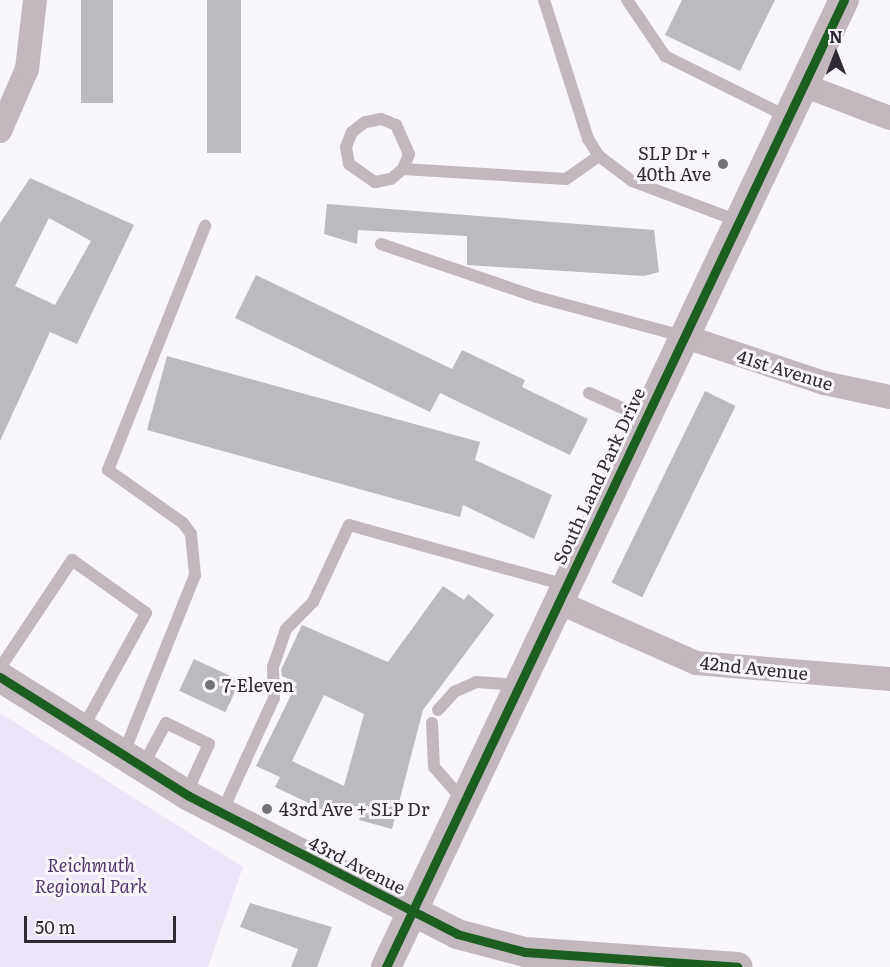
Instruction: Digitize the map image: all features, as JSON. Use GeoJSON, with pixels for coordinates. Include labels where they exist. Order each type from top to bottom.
{"type":"FeatureCollection","features":[{"type":"Feature","properties":{"kind":"street"},"geometry":{"type":"LineString","coordinates":[[0,131],[27,69],[35,0]]}},
{"type":"Feature","properties":{"kind":"street","name":"South Land Park Drive"},"geometry":{"type":"LineString","coordinates":[[386,967],[844,0]]}},
{"type":"Feature","properties":{"kind":"street"},"geometry":{"type":"LineString","coordinates":[[803,85],[890,118]]}},
{"type":"Feature","properties":{"kind":"street","name":"41st Avenue"},"geometry":{"type":"LineString","coordinates":[[683,336],[824,383],[890,397]]}},
{"type":"Feature","properties":{"kind":"street","name":"42nd Avenue"},"geometry":{"type":"LineString","coordinates":[[562,594],[696,663],[890,679]]}},
{"type":"Feature","properties":{"kind":"street","name":"43rd Avenue"},"geometry":{"type":"LineString","coordinates":[[0,677],[81,732],[186,794],[411,912],[493,946],[679,965],[737,967]]}},
{"type":"Feature","properties":{"kind":"lane"},"geometry":{"type":"LineString","coordinates":[[544,0],[588,139],[599,156],[633,182],[738,222]]}},
{"type":"Feature","properties":{"kind":"lane"},"geometry":{"type":"LineString","coordinates":[[627,0],[665,56],[788,117]]}},
{"type":"Feature","properties":{"kind":"lane"},"geometry":{"type":"LineString","coordinates":[[404,169],[407,138],[396,125],[381,119],[365,122],[352,132],[346,147],[349,164],[360,176],[391,179],[404,169],[566,179],[599,156]]}},
{"type":"Feature","properties":{"kind":"lane"},"geometry":{"type":"LineString","coordinates":[[132,762],[195,575],[191,534],[183,523],[108,470],[205,226]]}},
{"type":"Feature","properties":{"kind":"lane"},"geometry":{"type":"LineString","coordinates":[[381,244],[537,297],[683,336]]}},
{"type":"Feature","properties":{"kind":"lane"},"geometry":{"type":"LineString","coordinates":[[590,393],[645,418]]}},
{"type":"Feature","properties":{"kind":"lane"},"geometry":{"type":"LineString","coordinates":[[222,813],[274,698],[273,667],[286,629],[313,602],[349,525],[562,594]]}},
{"type":"Feature","properties":{"kind":"lane"},"geometry":{"type":"LineString","coordinates":[[0,668],[72,560],[146,613],[81,732]]}},
{"type":"Feature","properties":{"kind":"lane"},"geometry":{"type":"LineString","coordinates":[[438,710],[454,692],[476,681],[519,685]]}},
{"type":"Feature","properties":{"kind":"lane"},"geometry":{"type":"LineString","coordinates":[[132,762],[166,723],[209,744],[186,794]]}},
{"type":"Feature","properties":{"kind":"lane"},"geometry":{"type":"LineString","coordinates":[[432,723],[434,767],[464,801]]}},
{"type":"Feature","properties":{"kind":"green space","name":"Reichmuth Regional Park"},"geometry":{"type":"Polygon","coordinates":[[[0,713],[243,867],[208,967],[0,967],[0,713]]]}},
{"type":"Feature","properties":{"kind":"building"},"geometry":{"type":"Polygon","coordinates":[[[81,0],[113,0],[113,103],[81,103],[81,0]]]}},
{"type":"Feature","properties":{"kind":"building"},"geometry":{"type":"Polygon","coordinates":[[[207,0],[241,0],[241,153],[207,153],[207,0]]]}},
{"type":"Feature","properties":{"kind":"building"},"geometry":{"type":"Polygon","coordinates":[[[682,0],[775,0],[740,71],[665,35],[682,0]]]}},
{"type":"Feature","properties":{"kind":"building"},"geometry":{"type":"Polygon","coordinates":[[[30,178],[134,225],[77,344],[50,332],[0,441],[0,223],[30,178]],[[49,218],[15,286],[55,305],[91,241],[49,218]]]}},
{"type":"Feature","properties":{"kind":"building"},"geometry":{"type":"Polygon","coordinates":[[[327,204],[654,230],[659,272],[644,276],[467,265],[467,236],[358,230],[357,244],[324,234],[327,204]]]}},
{"type":"Feature","properties":{"kind":"building"},"geometry":{"type":"Polygon","coordinates":[[[256,275],[452,369],[462,350],[525,380],[522,387],[588,419],[570,455],[440,393],[430,412],[235,318],[256,275]]]}},
{"type":"Feature","properties":{"kind":"building"},"geometry":{"type":"Polygon","coordinates":[[[167,356],[480,442],[475,460],[552,495],[534,539],[463,505],[460,517],[147,430],[167,356]]]}},
{"type":"Feature","properties":{"kind":"building"},"geometry":{"type":"Polygon","coordinates":[[[705,391],[736,406],[642,597],[612,582],[705,391]]]}},
{"type":"Feature","properties":{"kind":"building"},"geometry":{"type":"Polygon","coordinates":[[[443,586],[464,600],[468,594],[494,615],[423,710],[392,829],[359,820],[362,812],[327,802],[323,810],[275,787],[280,777],[256,766],[297,683],[282,676],[281,670],[302,625],[388,662],[443,586]],[[324,695],[292,761],[344,786],[364,714],[324,695]]]}},
{"type":"Feature","properties":{"kind":"building","name":"7-Eleven"},"geometry":{"type":"Polygon","coordinates":[[[194,659],[240,681],[225,712],[179,691],[194,659]]]}},
{"type":"Feature","properties":{"kind":"building"},"geometry":{"type":"Polygon","coordinates":[[[250,903],[332,927],[317,967],[291,967],[298,949],[240,927],[250,903]]]}},
{"type":"Feature","properties":{"kind":"cycle path"},"geometry":{"type":"LineString","coordinates":[[386,967],[844,0]]}},
{"type":"Feature","properties":{"kind":"cycle path"},"geometry":{"type":"LineString","coordinates":[[0,677],[189,796],[457,934],[525,952],[737,967]]}},
{"type":"Feature","properties":{"kind":"place","name":"SLP Dr + 40th Ave"},"geometry":{"type":"Point","coordinates":[723,164]}},
{"type":"Feature","properties":{"kind":"place","name":"7-Eleven"},"geometry":{"type":"Point","coordinates":[210,685]}},
{"type":"Feature","properties":{"kind":"place","name":"43rd Ave + SLP Dr"},"geometry":{"type":"Point","coordinates":[267,809]}}]}
